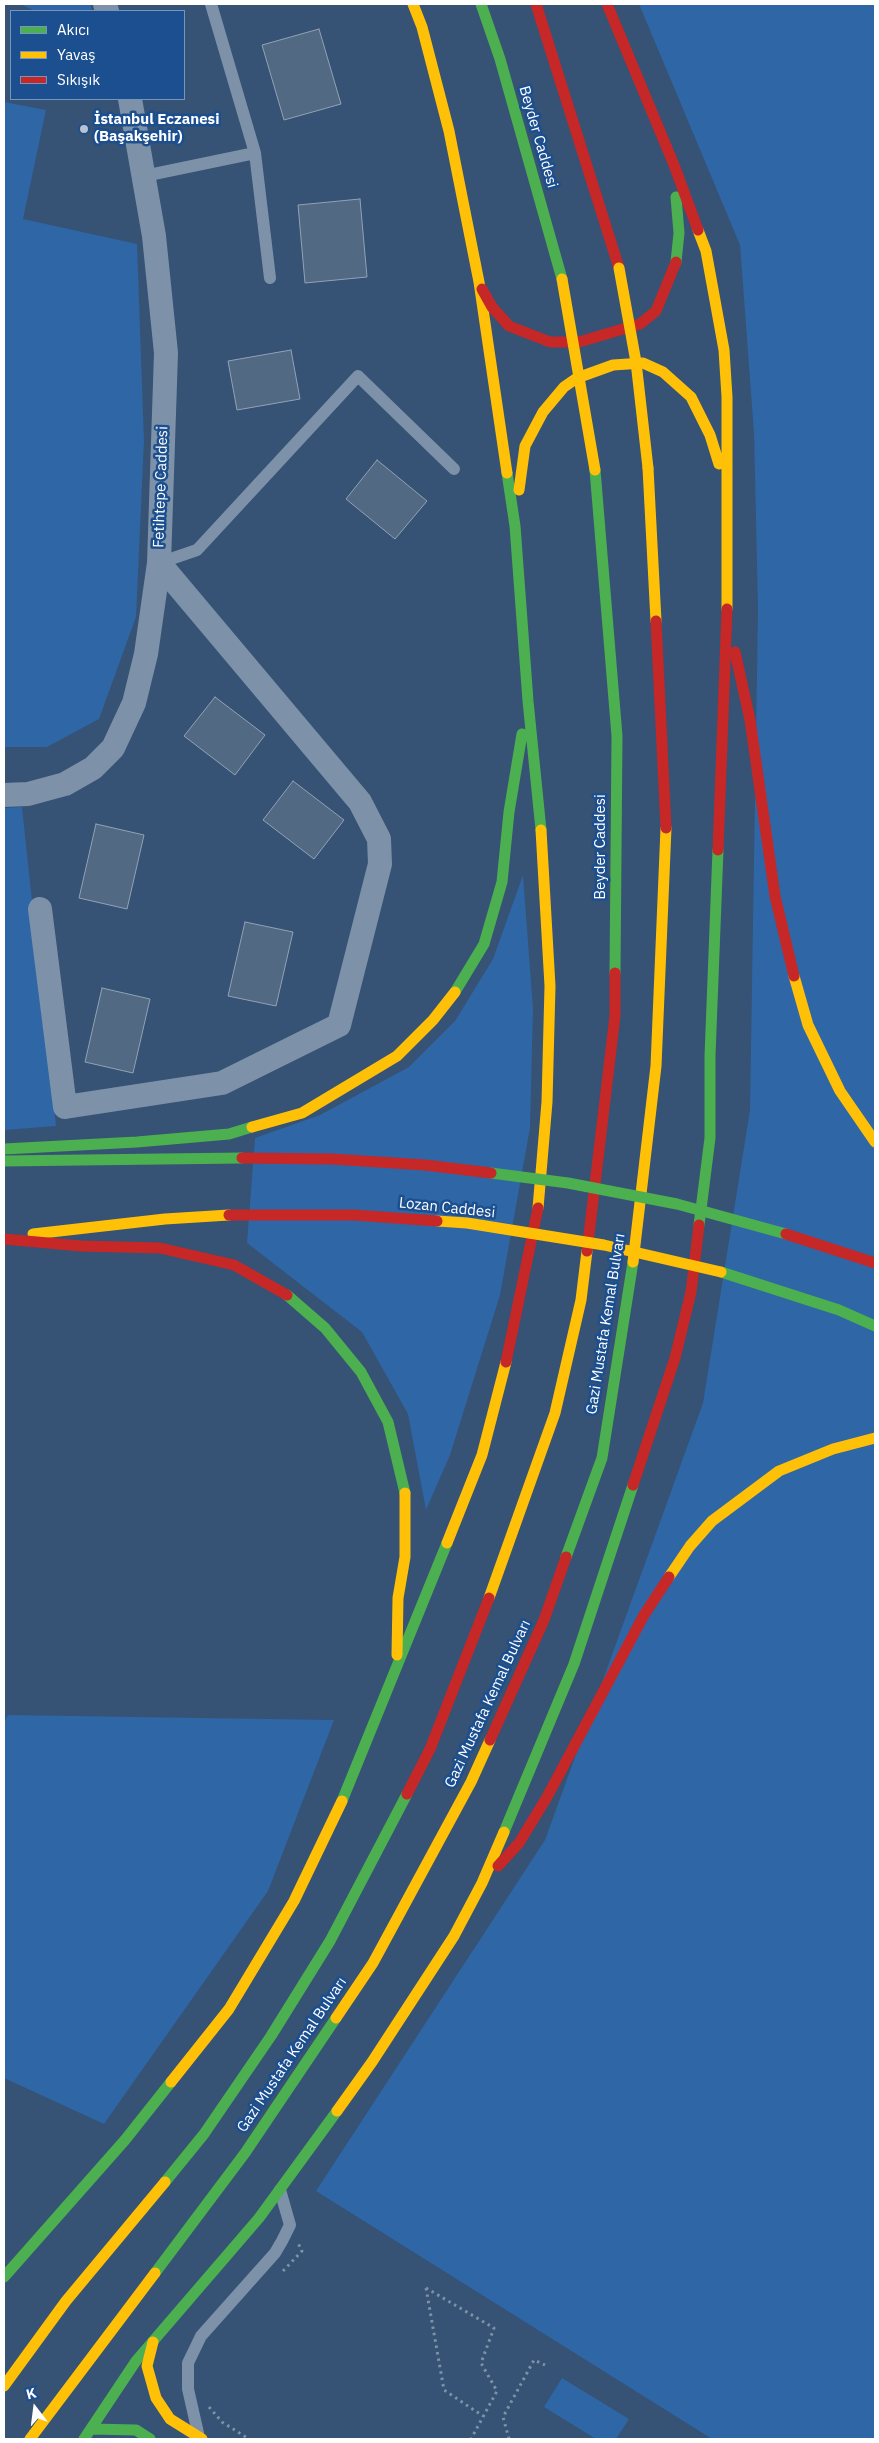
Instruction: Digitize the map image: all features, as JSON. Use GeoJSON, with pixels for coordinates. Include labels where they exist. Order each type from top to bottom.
{"type":"FeatureCollection","features":[{"type":"Feature","properties":{"kind":"main road"},"geometry":{"type":"LineString","coordinates":[[4,2277],[125,2140],[230,2009],[294,1901],[351,1782],[396,1674],[482,1455],[514,1328],[539,1204],[548,1102],[550,986],[542,833],[528,701],[515,526],[479,282],[449,131],[422,27],[413,4]]}},
{"type":"Feature","properties":{"kind":"main road","name":"Beyder Caddesi"},"geometry":{"type":"LineString","coordinates":[[481,4],[500,59],[562,279],[595,470],[616,736],[616,776],[615,1016],[592,1223]]}},
{"type":"Feature","properties":{"kind":"main road","name":"Gazi Mustafa Kemal Bulvarı"},"geometry":{"type":"LineString","coordinates":[[30,2439],[245,2153],[373,1963],[471,1782],[544,1620],[602,1458],[628,1300],[656,1066],[666,834],[648,468],[636,362],[619,268],[536,4]]}},
{"type":"Feature","properties":{"kind":"main road"},"geometry":{"type":"LineString","coordinates":[[84,2439],[136,2361],[258,2218],[372,2062],[454,1936],[482,1883],[574,1664],[675,1358],[692,1292],[710,1138],[711,1036],[727,614],[724,350],[706,251],[674,165],[607,4]]}},
{"type":"Feature","properties":{"kind":"main road"},"geometry":{"type":"LineString","coordinates":[[479,282],[492,306],[509,326],[550,342],[579,342],[622,331],[640,324],[656,311],[676,266],[679,233],[674,165]]}},
{"type":"Feature","properties":{"kind":"main road"},"geometry":{"type":"LineString","coordinates":[[515,526],[525,446],[543,412],[564,387],[577,378],[613,365],[643,364],[663,372],[691,396],[710,435],[727,492]]}},
{"type":"Feature","properties":{"kind":"main road"},"geometry":{"type":"LineString","coordinates":[[727,614],[750,720],[775,896],[789,961],[808,1024],[840,1091],[875,1142]]}},
{"type":"Feature","properties":{"kind":"main road"},"geometry":{"type":"LineString","coordinates":[[4,1149],[138,1142],[229,1134],[302,1113],[397,1056],[433,1020],[462,983],[484,944],[502,882],[509,812],[528,701]]}},
{"type":"Feature","properties":{"kind":"main road"},"geometry":{"type":"LineString","coordinates":[[4,1162],[242,1158],[332,1159],[425,1165],[568,1183],[677,1204],[731,1218],[875,1263]]}},
{"type":"Feature","properties":{"kind":"main road","name":"Lozan Caddesi"},"geometry":{"type":"LineString","coordinates":[[4,1238],[98,1229],[165,1219],[229,1215],[354,1215],[457,1223],[604,1245],[667,1258],[725,1273],[839,1310],[875,1326]]}},
{"type":"Feature","properties":{"kind":"main road","name":"Gazi Mustafa Kemal Bulvarı"},"geometry":{"type":"LineString","coordinates":[[4,2386],[66,2301],[204,2134],[271,2036],[330,1941],[430,1749],[498,1575],[555,1412],[581,1300],[592,1223]]}},
{"type":"Feature","properties":{"kind":"main road"},"geometry":{"type":"LineString","coordinates":[[4,1238],[81,1246],[160,1248],[217,1260],[234,1265],[286,1294],[325,1328],[361,1372],[388,1422],[402,1475],[407,1511],[405,1558],[398,1598],[396,1674]]}},
{"type":"Feature","properties":{"kind":"main road"},"geometry":{"type":"LineString","coordinates":[[482,1883],[518,1843],[547,1797],[644,1615],[674,1567],[712,1521],[779,1471],[833,1449],[875,1438]]}},
{"type":"Feature","properties":{"kind":"main road"},"geometry":{"type":"LineString","coordinates":[[153,2342],[147,2366],[156,2398],[170,2419],[201,2439]]}},
{"type":"Feature","properties":{"kind":"main road"},"geometry":{"type":"LineString","coordinates":[[91,2429],[136,2430],[150,2439]]}},
{"type":"Feature","properties":{"kind":"street","name":"Fetihtepe Caddesi"},"geometry":{"type":"LineString","coordinates":[[4,795],[28,794],[65,784],[93,768],[113,748],[134,703],[146,654],[159,563],[166,353],[154,236],[130,100]]}},
{"type":"Feature","properties":{"kind":"street"},"geometry":{"type":"LineString","coordinates":[[40,909],[65,1106],[222,1083],[339,1025],[380,864],[380,839],[360,802],[159,563]]}},
{"type":"Feature","properties":{"kind":"lane"},"geometry":{"type":"LineString","coordinates":[[211,4],[255,153],[270,278]]}},
{"type":"Feature","properties":{"kind":"lane"},"geometry":{"type":"LineString","coordinates":[[144,176],[255,153]]}},
{"type":"Feature","properties":{"kind":"lane"},"geometry":{"type":"LineString","coordinates":[[159,563],[197,550],[358,376],[454,468]]}},
{"type":"Feature","properties":{"kind":"lane"},"geometry":{"type":"LineString","coordinates":[[201,2439],[188,2389],[188,2363],[201,2336],[275,2253],[290,2225],[279,2189]]}},
{"type":"Feature","properties":{"kind":"path"},"geometry":{"type":"LineString","coordinates":[[282,2273],[302,2251],[290,2225]]}},
{"type":"Feature","properties":{"kind":"path"},"geometry":{"type":"LineString","coordinates":[[471,2439],[497,2391],[481,2363],[494,2328],[426,2288],[444,2390],[483,2416]]}},
{"type":"Feature","properties":{"kind":"path"},"geometry":{"type":"LineString","coordinates":[[509,2439],[503,2417],[534,2360],[545,2365]]}},
{"type":"Feature","properties":{"kind":"path"},"geometry":{"type":"LineString","coordinates":[[205,2403],[222,2422],[249,2439]]}},
{"type":"Feature","properties":{"kind":"shaded area"},"geometry":{"type":"Polygon","coordinates":[[[20,4],[90,4],[92,10],[33,10],[20,4]]]}},
{"type":"Feature","properties":{"kind":"shaded area"},"geometry":{"type":"Polygon","coordinates":[[[639,4],[875,4],[875,2439],[712,2439],[316,2191],[545,1840],[703,1403],[750,1110],[758,608],[754,433],[740,245],[639,4]]]}},
{"type":"Feature","properties":{"kind":"shaded area"},"geometry":{"type":"Polygon","coordinates":[[[4,102],[46,110],[23,219],[137,244],[144,441],[136,617],[99,719],[47,747],[4,747],[4,102]]]}},
{"type":"Feature","properties":{"kind":"shaded area"},"geometry":{"type":"Polygon","coordinates":[[[22,807],[56,1126],[4,1130],[4,808],[22,807]]]}},
{"type":"Feature","properties":{"kind":"shaded area"},"geometry":{"type":"Polygon","coordinates":[[[523,875],[533,1009],[530,1128],[500,1295],[450,1455],[426,1510],[408,1414],[362,1332],[247,1243],[255,1138],[320,1115],[409,1067],[455,1021],[493,959],[523,875]]]}},
{"type":"Feature","properties":{"kind":"shaded area"},"geometry":{"type":"Polygon","coordinates":[[[8,1715],[334,1720],[268,1891],[104,2124],[4,2078],[4,1722],[8,1715]]]}},
{"type":"Feature","properties":{"kind":"shaded area"},"geometry":{"type":"Polygon","coordinates":[[[562,2378],[629,2419],[616,2439],[596,2439],[544,2407],[562,2378]]]}},
{"type":"Feature","properties":{"kind":"building"},"geometry":{"type":"Polygon","coordinates":[[[319,29],[341,104],[284,120],[262,45],[319,29]]]}},
{"type":"Feature","properties":{"kind":"building"},"geometry":{"type":"Polygon","coordinates":[[[360,199],[367,277],[305,283],[298,205],[360,199]]]}},
{"type":"Feature","properties":{"kind":"building"},"geometry":{"type":"Polygon","coordinates":[[[291,350],[300,399],[237,410],[228,361],[291,350]]]}},
{"type":"Feature","properties":{"kind":"building"},"geometry":{"type":"Polygon","coordinates":[[[377,460],[427,501],[395,539],[346,499],[377,460]]]}},
{"type":"Feature","properties":{"kind":"building"},"geometry":{"type":"Polygon","coordinates":[[[215,697],[265,735],[235,775],[184,736],[215,697]]]}},
{"type":"Feature","properties":{"kind":"building"},"geometry":{"type":"Polygon","coordinates":[[[293,781],[344,820],[314,859],[263,820],[293,781]]]}},
{"type":"Feature","properties":{"kind":"building"},"geometry":{"type":"Polygon","coordinates":[[[96,824],[144,835],[127,909],[79,898],[96,824]]]}},
{"type":"Feature","properties":{"kind":"building"},"geometry":{"type":"Polygon","coordinates":[[[245,922],[293,932],[276,1006],[228,996],[245,922]]]}},
{"type":"Feature","properties":{"kind":"building"},"geometry":{"type":"Polygon","coordinates":[[[102,988],[150,999],[133,1073],[85,1062],[102,988]]]}},
{"type":"Feature","properties":{"kind":"traffic: fast"},"geometry":{"type":"LineString","coordinates":[[481,4],[500,59],[562,279]]}},
{"type":"Feature","properties":{"kind":"traffic: fast"},"geometry":{"type":"LineString","coordinates":[[676,197],[679,233],[676,262]]}},
{"type":"Feature","properties":{"kind":"traffic: fast"},"geometry":{"type":"LineString","coordinates":[[595,470],[617,736],[615,973]]}},
{"type":"Feature","properties":{"kind":"traffic: fast"},"geometry":{"type":"LineString","coordinates":[[507,473],[515,526],[528,701],[541,830]]}},
{"type":"Feature","properties":{"kind":"traffic: fast"},"geometry":{"type":"LineString","coordinates":[[455,992],[484,944],[502,882],[509,812],[522,734]]}},
{"type":"Feature","properties":{"kind":"traffic: fast"},"geometry":{"type":"LineString","coordinates":[[699,1225],[710,1138],[710,1056],[718,850]]}},
{"type":"Feature","properties":{"kind":"traffic: fast"},"geometry":{"type":"LineString","coordinates":[[4,1149],[137,1142],[229,1134],[252,1127]]}},
{"type":"Feature","properties":{"kind":"traffic: fast"},"geometry":{"type":"LineString","coordinates":[[4,1161],[242,1158]]}},
{"type":"Feature","properties":{"kind":"traffic: fast"},"geometry":{"type":"LineString","coordinates":[[491,1173],[568,1183],[677,1204],[786,1234]]}},
{"type":"Feature","properties":{"kind":"traffic: fast"},"geometry":{"type":"LineString","coordinates":[[566,1557],[602,1458],[633,1262]]}},
{"type":"Feature","properties":{"kind":"traffic: fast"},"geometry":{"type":"LineString","coordinates":[[721,1272],[839,1310],[875,1326]]}},
{"type":"Feature","properties":{"kind":"traffic: fast"},"geometry":{"type":"LineString","coordinates":[[287,1295],[325,1328],[361,1372],[388,1422],[405,1493]]}},
{"type":"Feature","properties":{"kind":"traffic: fast"},"geometry":{"type":"LineString","coordinates":[[504,1832],[574,1664],[633,1485]]}},
{"type":"Feature","properties":{"kind":"traffic: fast"},"geometry":{"type":"LineString","coordinates":[[342,1801],[447,1543]]}},
{"type":"Feature","properties":{"kind":"traffic: fast"},"geometry":{"type":"LineString","coordinates":[[165,2182],[204,2134],[271,2036],[330,1941],[407,1794]]}},
{"type":"Feature","properties":{"kind":"traffic: fast"},"geometry":{"type":"LineString","coordinates":[[155,2273],[245,2153],[336,2018]]}},
{"type":"Feature","properties":{"kind":"traffic: fast"},"geometry":{"type":"LineString","coordinates":[[4,2277],[125,2140],[171,2082]]}},
{"type":"Feature","properties":{"kind":"traffic: fast"},"geometry":{"type":"LineString","coordinates":[[84,2439],[136,2361],[259,2218],[337,2111]]}},
{"type":"Feature","properties":{"kind":"traffic: fast"},"geometry":{"type":"LineString","coordinates":[[91,2429],[136,2430],[150,2439]]}},
{"type":"Feature","properties":{"kind":"traffic: slow"},"geometry":{"type":"LineString","coordinates":[[413,4],[422,27],[449,131],[479,282],[507,473]]}},
{"type":"Feature","properties":{"kind":"traffic: slow"},"geometry":{"type":"LineString","coordinates":[[698,230],[706,251],[724,350],[727,397],[727,609]]}},
{"type":"Feature","properties":{"kind":"traffic: slow"},"geometry":{"type":"LineString","coordinates":[[619,268],[636,362],[648,468]]}},
{"type":"Feature","properties":{"kind":"traffic: slow"},"geometry":{"type":"LineString","coordinates":[[562,279],[595,470]]}},
{"type":"Feature","properties":{"kind":"traffic: slow"},"geometry":{"type":"LineString","coordinates":[[519,490],[525,446],[543,412],[564,387],[577,378],[613,365],[643,363],[663,372],[691,397],[710,435],[719,464]]}},
{"type":"Feature","properties":{"kind":"traffic: slow"},"geometry":{"type":"LineString","coordinates":[[648,468],[656,621]]}},
{"type":"Feature","properties":{"kind":"traffic: slow"},"geometry":{"type":"LineString","coordinates":[[633,1262],[656,1066],[666,828]]}},
{"type":"Feature","properties":{"kind":"traffic: slow"},"geometry":{"type":"LineString","coordinates":[[538,1208],[547,1102],[550,986],[541,830]]}},
{"type":"Feature","properties":{"kind":"traffic: slow"},"geometry":{"type":"LineString","coordinates":[[794,976],[808,1025],[840,1091],[875,1142]]}},
{"type":"Feature","properties":{"kind":"traffic: slow"},"geometry":{"type":"LineString","coordinates":[[252,1127],[302,1113],[397,1056],[433,1020],[455,992]]}},
{"type":"Feature","properties":{"kind":"traffic: slow"},"geometry":{"type":"LineString","coordinates":[[33,1234],[165,1219],[229,1215]]}},
{"type":"Feature","properties":{"kind":"traffic: slow"},"geometry":{"type":"LineString","coordinates":[[437,1221],[467,1223],[604,1245],[721,1272]]}},
{"type":"Feature","properties":{"kind":"traffic: slow"},"geometry":{"type":"LineString","coordinates":[[489,1598],[555,1413],[581,1300],[587,1251]]}},
{"type":"Feature","properties":{"kind":"traffic: slow"},"geometry":{"type":"LineString","coordinates":[[447,1543],[482,1455],[506,1362]]}},
{"type":"Feature","properties":{"kind":"traffic: slow"},"geometry":{"type":"LineString","coordinates":[[669,1577],[690,1546],[712,1521],[779,1471],[833,1449],[875,1438]]}},
{"type":"Feature","properties":{"kind":"traffic: slow"},"geometry":{"type":"LineString","coordinates":[[397,1655],[398,1598],[405,1557],[405,1493]]}},
{"type":"Feature","properties":{"kind":"traffic: slow"},"geometry":{"type":"LineString","coordinates":[[336,2018],[373,1963],[471,1782],[490,1740]]}},
{"type":"Feature","properties":{"kind":"traffic: slow"},"geometry":{"type":"LineString","coordinates":[[171,2082],[229,2009],[294,1901],[342,1801]]}},
{"type":"Feature","properties":{"kind":"traffic: slow"},"geometry":{"type":"LineString","coordinates":[[337,2111],[372,2062],[454,1936],[482,1883],[504,1832]]}},
{"type":"Feature","properties":{"kind":"traffic: slow"},"geometry":{"type":"LineString","coordinates":[[4,2386],[66,2301],[165,2182]]}},
{"type":"Feature","properties":{"kind":"traffic: slow"},"geometry":{"type":"LineString","coordinates":[[30,2439],[155,2273]]}},
{"type":"Feature","properties":{"kind":"traffic: slow"},"geometry":{"type":"LineString","coordinates":[[153,2342],[147,2366],[156,2398],[170,2419],[202,2439]]}},
{"type":"Feature","properties":{"kind":"traffic: jam"},"geometry":{"type":"LineString","coordinates":[[536,4],[619,268]]}},
{"type":"Feature","properties":{"kind":"traffic: jam"},"geometry":{"type":"LineString","coordinates":[[607,4],[674,165],[698,230]]}},
{"type":"Feature","properties":{"kind":"traffic: jam"},"geometry":{"type":"LineString","coordinates":[[482,289],[492,307],[509,326],[550,342],[579,342],[640,324],[656,311],[676,262]]}},
{"type":"Feature","properties":{"kind":"traffic: jam"},"geometry":{"type":"LineString","coordinates":[[718,850],[727,609]]}},
{"type":"Feature","properties":{"kind":"traffic: jam"},"geometry":{"type":"LineString","coordinates":[[656,621],[666,828]]}},
{"type":"Feature","properties":{"kind":"traffic: jam"},"geometry":{"type":"LineString","coordinates":[[735,652],[750,720],[775,896],[794,976]]}},
{"type":"Feature","properties":{"kind":"traffic: jam"},"geometry":{"type":"LineString","coordinates":[[587,1251],[615,1016],[615,973]]}},
{"type":"Feature","properties":{"kind":"traffic: jam"},"geometry":{"type":"LineString","coordinates":[[242,1158],[332,1159],[425,1165],[491,1173]]}},
{"type":"Feature","properties":{"kind":"traffic: jam"},"geometry":{"type":"LineString","coordinates":[[506,1362],[538,1208]]}},
{"type":"Feature","properties":{"kind":"traffic: jam"},"geometry":{"type":"LineString","coordinates":[[229,1215],[354,1215],[437,1221]]}},
{"type":"Feature","properties":{"kind":"traffic: jam"},"geometry":{"type":"LineString","coordinates":[[633,1485],[675,1358],[691,1292],[699,1225]]}},
{"type":"Feature","properties":{"kind":"traffic: jam"},"geometry":{"type":"LineString","coordinates":[[786,1234],[875,1263]]}},
{"type":"Feature","properties":{"kind":"traffic: jam"},"geometry":{"type":"LineString","coordinates":[[4,1239],[81,1246],[160,1248],[234,1265],[287,1295]]}},
{"type":"Feature","properties":{"kind":"traffic: jam"},"geometry":{"type":"LineString","coordinates":[[490,1740],[544,1620],[566,1557]]}},
{"type":"Feature","properties":{"kind":"traffic: jam"},"geometry":{"type":"LineString","coordinates":[[498,1866],[519,1843],[547,1797],[644,1615],[669,1577]]}},
{"type":"Feature","properties":{"kind":"traffic: jam"},"geometry":{"type":"LineString","coordinates":[[407,1794],[430,1749],[489,1598]]}},
{"type":"Feature","properties":{"kind":"place","name":"İstanbul Eczanesi (Başakşehir)"},"geometry":{"type":"Point","coordinates":[84,129]}}]}
